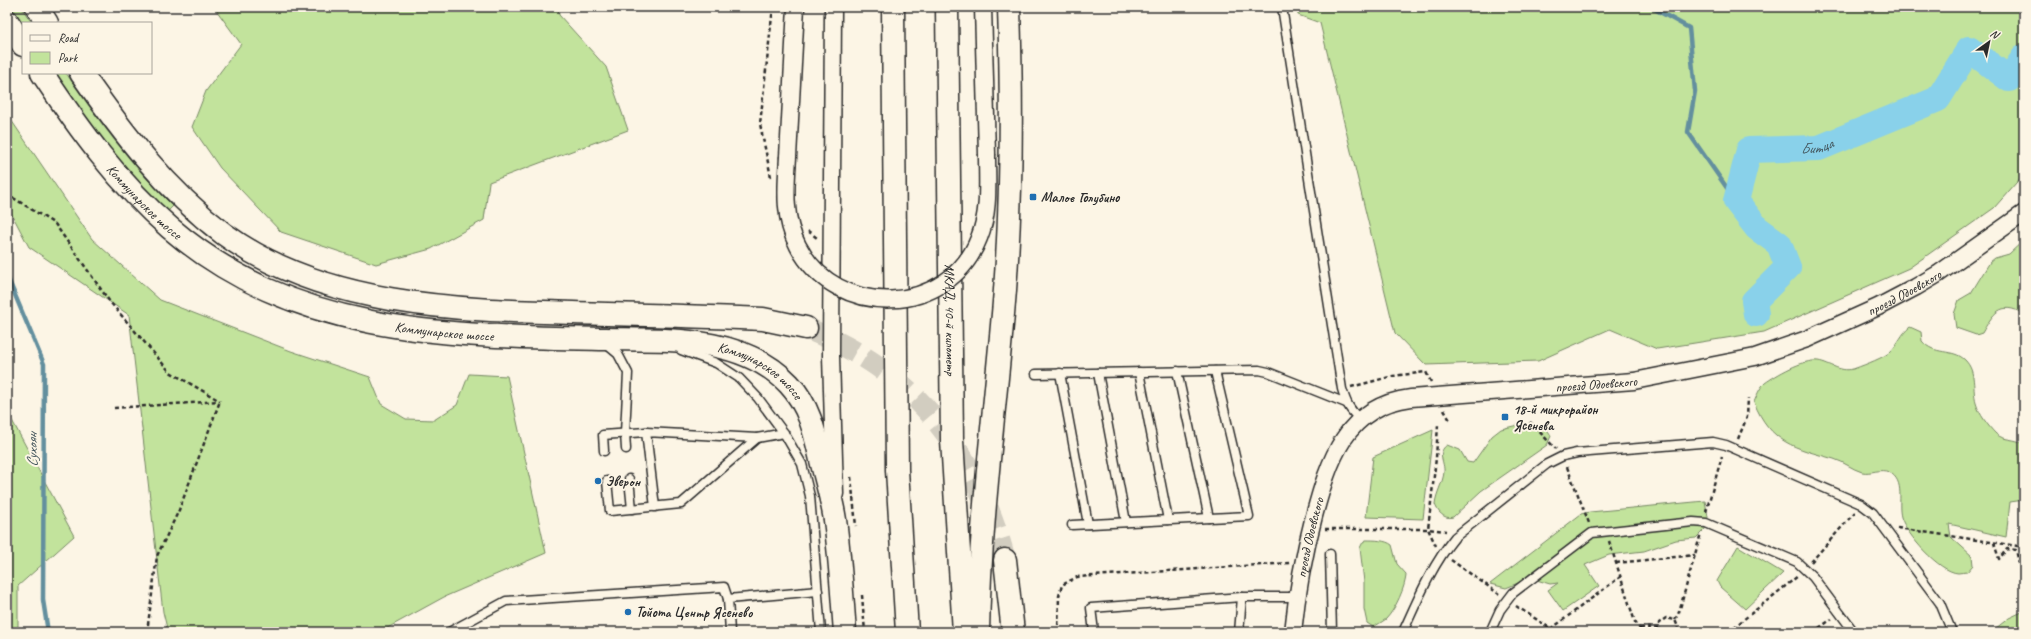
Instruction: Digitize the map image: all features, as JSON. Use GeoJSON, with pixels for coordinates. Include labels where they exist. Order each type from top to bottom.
{"type":"FeatureCollection","features":[{"type":"Feature","properties":{"kind":"main road"},"geometry":{"type":"LineString","coordinates":[[37,7],[46,22]]}},
{"type":"Feature","properties":{"kind":"main road"},"geometry":{"type":"LineString","coordinates":[[893,7],[897,470],[907,632]]}},
{"type":"Feature","properties":{"kind":"main road","name":"МКАД, 40-й километр"},"geometry":{"type":"LineString","coordinates":[[947,7],[952,440],[964,632]]}},
{"type":"Feature","properties":{"kind":"main road"},"geometry":{"type":"LineString","coordinates":[[978,632],[982,534],[1005,291],[1011,197],[1009,7]]}},
{"type":"Feature","properties":{"kind":"main road"},"geometry":{"type":"LineString","coordinates":[[7,21],[22,44]]}},
{"type":"Feature","properties":{"kind":"main road","name":"Коммунарское шоссе"},"geometry":{"type":"LineString","coordinates":[[43,74],[99,154],[133,193],[170,228],[208,257],[250,283],[316,308],[357,320],[410,330],[457,335],[627,339],[722,346],[747,354],[771,368],[791,385],[804,404],[815,432],[835,519],[845,632]]}},
{"type":"Feature","properties":{"kind":"main road","name":"Коммунарское шоссе"},"geometry":{"type":"LineString","coordinates":[[82,74],[123,131],[158,174],[190,206],[225,235],[264,258],[323,282],[363,294],[459,309],[763,319],[806,328]]}},
{"type":"Feature","properties":{"kind":"main road"},"geometry":{"type":"LineString","coordinates":[[1005,560],[1013,632]]}},
{"type":"Feature","properties":{"kind":"street"},"geometry":{"type":"LineString","coordinates":[[796,7],[786,195],[787,213],[791,230],[797,246],[807,261],[818,274],[832,285],[848,293],[864,298],[882,300],[916,296],[933,289],[947,280],[960,268],[974,249],[984,222],[987,205],[983,7]]}},
{"type":"Feature","properties":{"kind":"street"},"geometry":{"type":"LineString","coordinates":[[832,7],[831,356],[835,463],[835,519]]}},
{"type":"Feature","properties":{"kind":"street","name":"проезд Одоевского"},"geometry":{"type":"LineString","coordinates":[[1293,632],[1296,597],[1302,562],[1325,476],[1334,455],[1346,435],[1360,419],[1380,406],[1403,399],[1634,382],[1755,357],[1806,339],[1878,307],[1916,287],[1938,274],[2024,213]]}},
{"type":"Feature","properties":{"kind":"lane"},"geometry":{"type":"LineString","coordinates":[[41,7],[47,22]]}},
{"type":"Feature","properties":{"kind":"lane"},"geometry":{"type":"LineString","coordinates":[[1282,7],[1342,389],[1346,403],[1352,412],[1360,419]]}},
{"type":"Feature","properties":{"kind":"lane"},"geometry":{"type":"LineString","coordinates":[[599,339],[618,354],[628,373],[625,434],[626,449]]}},
{"type":"Feature","properties":{"kind":"lane"},"geometry":{"type":"LineString","coordinates":[[627,339],[683,351],[716,363],[739,378],[758,398],[784,432],[802,464],[810,496],[821,632]]}},
{"type":"Feature","properties":{"kind":"lane"},"geometry":{"type":"LineString","coordinates":[[1036,374],[1259,370],[1268,372],[1346,403]]}},
{"type":"Feature","properties":{"kind":"lane"},"geometry":{"type":"LineString","coordinates":[[1177,371],[1209,518]]}},
{"type":"Feature","properties":{"kind":"lane"},"geometry":{"type":"LineString","coordinates":[[1072,525],[1249,516],[1215,371]]}},
{"type":"Feature","properties":{"kind":"lane"},"geometry":{"type":"LineString","coordinates":[[1098,372],[1126,522]]}},
{"type":"Feature","properties":{"kind":"lane"},"geometry":{"type":"LineString","coordinates":[[1139,372],[1168,520]]}},
{"type":"Feature","properties":{"kind":"lane"},"geometry":{"type":"LineString","coordinates":[[1060,373],[1088,524]]}},
{"type":"Feature","properties":{"kind":"lane"},"geometry":{"type":"LineString","coordinates":[[604,451],[603,435],[646,432],[757,438],[784,432]]}},
{"type":"Feature","properties":{"kind":"lane"},"geometry":{"type":"LineString","coordinates":[[646,432],[655,507]]}},
{"type":"Feature","properties":{"kind":"lane"},"geometry":{"type":"LineString","coordinates":[[607,481],[610,511],[681,504],[757,438]]}},
{"type":"Feature","properties":{"kind":"lane"},"geometry":{"type":"LineString","coordinates":[[1403,632],[1427,580],[1442,554],[1455,537],[1547,464],[1563,456],[1577,453],[1701,441],[1713,442],[1734,448],[1862,504],[1873,513],[1940,603],[1952,632]]}},
{"type":"Feature","properties":{"kind":"lane"},"geometry":{"type":"LineString","coordinates":[[629,479],[632,509]]}},
{"type":"Feature","properties":{"kind":"lane"},"geometry":{"type":"LineString","coordinates":[[1490,632],[1507,600],[1513,593],[1592,533],[1693,522],[1706,523],[1797,562],[1806,569],[1854,632]]}},
{"type":"Feature","properties":{"kind":"lane"},"geometry":{"type":"LineString","coordinates":[[1330,554],[1332,632]]}},
{"type":"Feature","properties":{"kind":"lane"},"geometry":{"type":"LineString","coordinates":[[449,632],[506,601],[724,587],[728,599],[730,632]]}},
{"type":"Feature","properties":{"kind":"lane"},"geometry":{"type":"LineString","coordinates":[[728,599],[818,591]]}},
{"type":"Feature","properties":{"kind":"lane"},"geometry":{"type":"LineString","coordinates":[[1094,632],[1091,608],[1242,597],[1296,597]]}},
{"type":"Feature","properties":{"kind":"lane"},"geometry":{"type":"LineString","coordinates":[[1239,632],[1242,597]]}},
{"type":"Feature","properties":{"kind":"path"},"geometry":{"type":"LineString","coordinates":[[772,8],[760,124],[772,185]]}},
{"type":"Feature","properties":{"kind":"path"},"geometry":{"type":"LineString","coordinates":[[7,194],[55,224],[110,302],[170,372],[220,401]]}},
{"type":"Feature","properties":{"kind":"path"},"geometry":{"type":"LineString","coordinates":[[1734,448],[1747,417],[1748,398]]}},
{"type":"Feature","properties":{"kind":"path"},"geometry":{"type":"LineString","coordinates":[[114,408],[220,401]]}},
{"type":"Feature","properties":{"kind":"path"},"geometry":{"type":"LineString","coordinates":[[147,632],[157,556],[178,510],[220,401]]}},
{"type":"Feature","properties":{"kind":"path"},"geometry":{"type":"LineString","coordinates":[[1530,422],[1563,456],[1592,533]]}},
{"type":"Feature","properties":{"kind":"path"},"geometry":{"type":"LineString","coordinates":[[1438,424],[1436,458],[1428,529],[1434,544],[1442,554],[1507,600],[1556,632]]}},
{"type":"Feature","properties":{"kind":"path"},"geometry":{"type":"LineString","coordinates":[[850,470],[856,532]]}},
{"type":"Feature","properties":{"kind":"path"},"geometry":{"type":"LineString","coordinates":[[1728,632],[1806,569],[1862,504]]}},
{"type":"Feature","properties":{"kind":"path"},"geometry":{"type":"LineString","coordinates":[[1882,525],[2024,547]]}},
{"type":"Feature","properties":{"kind":"path"},"geometry":{"type":"LineString","coordinates":[[1311,528],[1445,530],[1455,537]]}},
{"type":"Feature","properties":{"kind":"path"},"geometry":{"type":"LineString","coordinates":[[1606,531],[1635,622],[1642,632]]}},
{"type":"Feature","properties":{"kind":"path"},"geometry":{"type":"LineString","coordinates":[[1994,543],[2000,559],[2007,549],[2016,550],[2020,567],[2024,563]]}},
{"type":"Feature","properties":{"kind":"path"},"geometry":{"type":"LineString","coordinates":[[1616,563],[1695,555]]}},
{"type":"Feature","properties":{"kind":"path"},"geometry":{"type":"LineString","coordinates":[[1058,632],[1059,596],[1062,585],[1077,577],[1302,562]]}},
{"type":"Feature","properties":{"kind":"path"},"geometry":{"type":"LineString","coordinates":[[1552,629],[1620,577]]}},
{"type":"Feature","properties":{"kind":"path"},"geometry":{"type":"LineString","coordinates":[[862,593],[865,632]]}},
{"type":"Feature","properties":{"kind":"path"},"geometry":{"type":"LineString","coordinates":[[1813,632],[1840,613]]}},
{"type":"Feature","properties":{"kind":"path"},"geometry":{"type":"LineString","coordinates":[[1659,632],[1659,623],[1666,618],[1675,620],[1678,627],[1677,632]]}},
{"type":"Feature","properties":{"kind":"path"},"geometry":{"type":"LineString","coordinates":[[1640,628],[1658,628]]}},
{"type":"Feature","properties":{"kind":"path"},"geometry":{"type":"LineString","coordinates":[[1746,632],[1752,628],[1756,632]]}},
{"type":"Feature","properties":{"kind":"green space"},"geometry":{"type":"Polygon","coordinates":[[[11,7],[21,7],[31,22],[22,22],[22,24],[11,7]]]}},
{"type":"Feature","properties":{"kind":"green space"},"geometry":{"type":"Polygon","coordinates":[[[214,7],[558,7],[559,15],[606,67],[628,130],[489,182],[484,220],[431,249],[376,264],[281,232],[220,168],[192,127],[206,91],[241,44],[214,7]]]}},
{"type":"Feature","properties":{"kind":"green space"},"geometry":{"type":"Polygon","coordinates":[[[1297,7],[2024,7],[2024,174],[1994,208],[1909,268],[1764,332],[1657,349],[1610,329],[1538,361],[1426,365],[1395,333],[1320,23],[1298,15],[1297,7]]]}},
{"type":"Feature","properties":{"kind":"green space"},"geometry":{"type":"Polygon","coordinates":[[[56,74],[67,74],[116,142],[143,175],[173,206],[167,212],[136,180],[81,110],[56,74]]]}},
{"type":"Feature","properties":{"kind":"green space"},"geometry":{"type":"Polygon","coordinates":[[[7,114],[92,239],[160,300],[291,351],[370,377],[381,404],[406,419],[434,420],[457,405],[469,374],[507,376],[546,553],[444,597],[380,632],[168,632],[163,612],[129,315],[29,247],[7,205],[7,114]]]}},
{"type":"Feature","properties":{"kind":"green space"},"geometry":{"type":"Polygon","coordinates":[[[2024,240],[2024,314],[2009,308],[1998,311],[1982,333],[1976,335],[1956,328],[1954,314],[1959,300],[1971,293],[1990,262],[1995,258],[2009,254],[2024,240]]]}},
{"type":"Feature","properties":{"kind":"green space"},"geometry":{"type":"Polygon","coordinates":[[[1910,327],[1921,332],[1922,341],[1932,349],[1955,354],[1965,360],[1973,375],[1976,403],[1984,420],[1999,436],[2024,444],[2024,500],[2010,502],[2006,537],[1949,524],[1951,537],[1972,556],[1973,565],[1967,572],[1958,573],[1950,571],[1933,559],[1916,542],[1909,533],[1901,517],[1899,486],[1894,476],[1889,472],[1862,472],[1838,460],[1807,451],[1785,442],[1768,427],[1760,416],[1754,402],[1765,383],[1783,372],[1805,362],[1818,361],[1841,369],[1851,370],[1880,358],[1891,351],[1910,327]]]}},
{"type":"Feature","properties":{"kind":"green space"},"geometry":{"type":"Polygon","coordinates":[[[7,411],[74,536],[18,586],[18,632],[7,632],[7,411]]]}},
{"type":"Feature","properties":{"kind":"green space"},"geometry":{"type":"Polygon","coordinates":[[[1522,424],[1535,425],[1546,429],[1551,436],[1547,445],[1481,491],[1453,517],[1450,518],[1441,514],[1435,504],[1444,472],[1441,454],[1444,448],[1447,445],[1460,450],[1467,462],[1473,463],[1492,436],[1501,429],[1522,424]]]}},
{"type":"Feature","properties":{"kind":"green space"},"geometry":{"type":"Polygon","coordinates":[[[1433,430],[1423,519],[1366,517],[1373,457],[1433,430]]]}},
{"type":"Feature","properties":{"kind":"green space"},"geometry":{"type":"Polygon","coordinates":[[[1705,501],[1708,517],[1705,529],[1696,538],[1676,540],[1644,551],[1609,555],[1585,565],[1599,586],[1563,611],[1548,590],[1558,583],[1550,584],[1530,578],[1506,588],[1490,584],[1581,514],[1705,501]]]}},
{"type":"Feature","properties":{"kind":"green space"},"geometry":{"type":"Polygon","coordinates":[[[1366,540],[1383,541],[1392,545],[1397,564],[1406,574],[1402,591],[1393,610],[1386,619],[1373,627],[1367,623],[1364,609],[1364,582],[1360,548],[1366,540]]]}},
{"type":"Feature","properties":{"kind":"green space"},"geometry":{"type":"Polygon","coordinates":[[[1738,546],[1783,573],[1745,609],[1720,587],[1717,581],[1738,546]]]}},
{"type":"Feature","properties":{"kind":"green space"},"geometry":{"type":"Polygon","coordinates":[[[2024,611],[2024,632],[1991,632],[2009,618],[2024,611]]]}},
{"type":"Feature","properties":{"kind":"waterway"},"geometry":{"type":"LineString","coordinates":[[1651,7],[1689,28],[1695,91],[1688,132],[1736,201]]}},
{"type":"Feature","properties":{"kind":"waterway","name":"Битца"},"geometry":{"type":"LineString","coordinates":[[1756,314],[1754,301],[1788,267],[1779,244],[1757,228],[1736,201],[1749,150],[1819,148],[1938,99],[1969,49],[2009,79],[2024,57]]}},
{"type":"Feature","properties":{"kind":"waterway","name":"Сухоян"},"geometry":{"type":"LineString","coordinates":[[7,276],[44,364],[43,600],[48,632]]}},
{"type":"Feature","properties":{"kind":"tunnel"},"geometry":{"type":"LineString","coordinates":[[806,328],[842,345],[876,365],[900,383],[941,426],[958,450],[986,503],[1005,560]]}},
{"type":"Feature","properties":{"kind":"place","name":"Малое Голубино"},"geometry":{"type":"Point","coordinates":[1033,197]}},
{"type":"Feature","properties":{"kind":"place","name":"18-й микрорайон Ясенева"},"geometry":{"type":"Point","coordinates":[1505,417]}},
{"type":"Feature","properties":{"kind":"place","name":"Эверон"},"geometry":{"type":"Point","coordinates":[598,481]}},
{"type":"Feature","properties":{"kind":"place","name":"Тойота Центр Ясенево"},"geometry":{"type":"Point","coordinates":[628,612]}}]}
